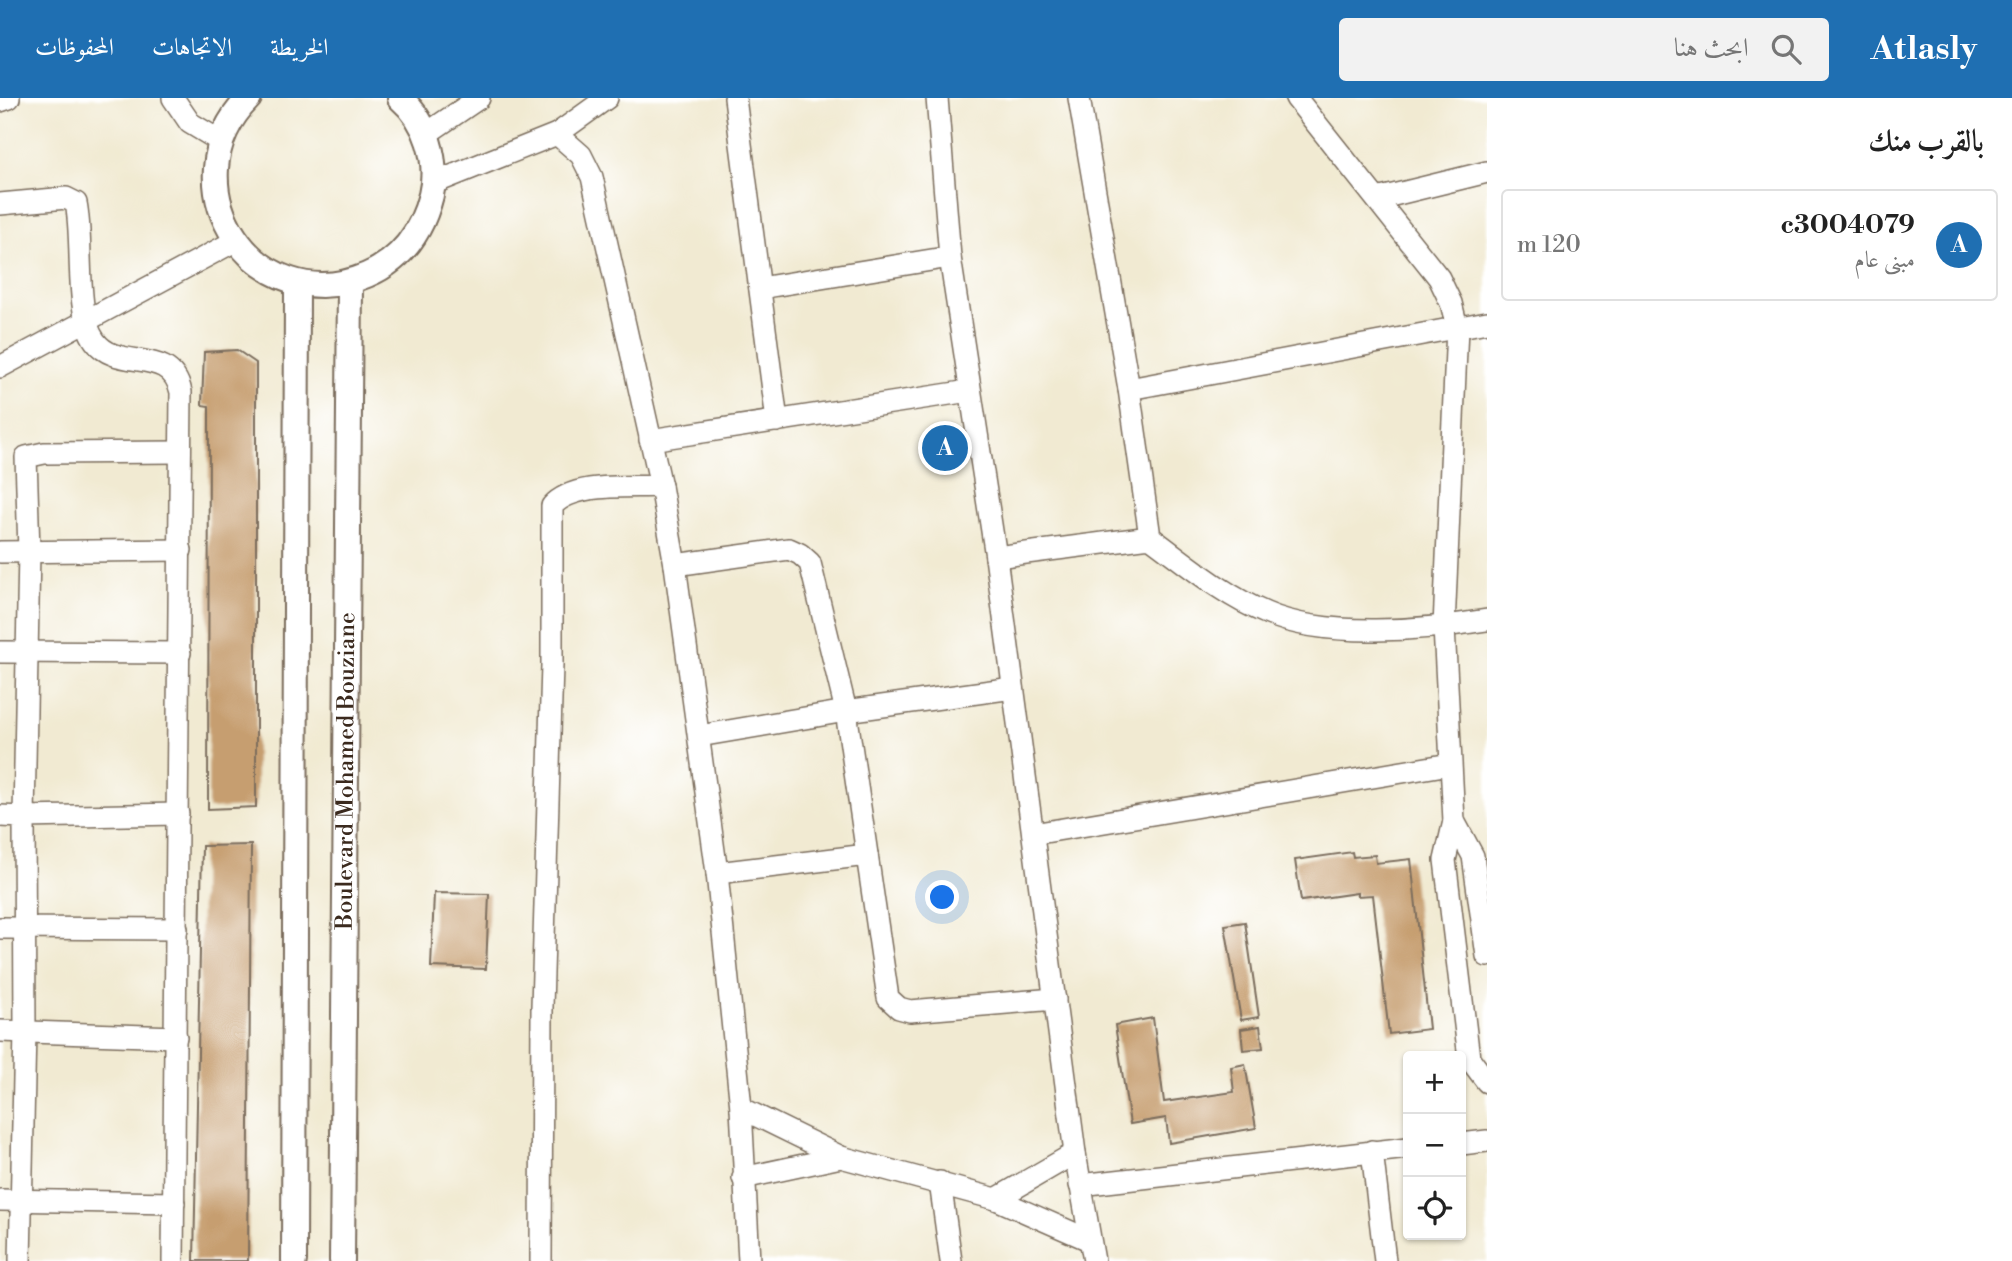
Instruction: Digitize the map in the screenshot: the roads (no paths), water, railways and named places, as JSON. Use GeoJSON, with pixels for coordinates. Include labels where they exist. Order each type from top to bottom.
{"type":"FeatureCollection","features":[{"type":"Feature","properties":{"kind":"street"},"geometry":{"type":"LineString","coordinates":[[0,101],[9,98]]}},
{"type":"Feature","properties":{"kind":"street"},"geometry":{"type":"LineString","coordinates":[[173,98],[190,123],[220,141]]}},
{"type":"Feature","properties":{"kind":"street"},"geometry":{"type":"LineString","coordinates":[[249,98],[236,112],[220,141],[215,167],[216,193],[222,218],[235,241],[262,267],[297,283],[324,286],[351,283],[382,269],[408,246],[426,217],[434,183],[431,150],[426,134],[409,105],[400,98]]}},
{"type":"Feature","properties":{"kind":"street"},"geometry":{"type":"LineString","coordinates":[[426,134],[479,98]]}},
{"type":"Feature","properties":{"kind":"street"},"geometry":{"type":"LineString","coordinates":[[434,183],[557,134],[607,98]]}},
{"type":"Feature","properties":{"kind":"street"},"geometry":{"type":"LineString","coordinates":[[735,98],[777,421]]}},
{"type":"Feature","properties":{"kind":"street"},"geometry":{"type":"LineString","coordinates":[[937,98],[950,257],[996,557],[1075,1153],[1094,1261]]}},
{"type":"Feature","properties":{"kind":"street"},"geometry":{"type":"LineString","coordinates":[[1079,98],[1129,389],[1150,537]]}},
{"type":"Feature","properties":{"kind":"street"},"geometry":{"type":"LineString","coordinates":[[1296,98],[1438,278],[1451,303],[1457,327],[1444,627],[1454,821],[1445,860],[1478,1057],[1487,1082]]}},
{"type":"Feature","properties":{"kind":"street"},"geometry":{"type":"LineString","coordinates":[[557,134],[581,155],[592,177],[661,486],[675,565],[717,873],[741,1108],[749,1261]]}},
{"type":"Feature","properties":{"kind":"street"},"geometry":{"type":"LineString","coordinates":[[1377,199],[1487,173]]}},
{"type":"Feature","properties":{"kind":"street"},"geometry":{"type":"LineString","coordinates":[[0,204],[66,198],[76,203],[85,320],[93,339],[103,350],[119,357],[160,365],[177,376],[181,392],[173,1261]]}},
{"type":"Feature","properties":{"kind":"street"},"geometry":{"type":"LineString","coordinates":[[0,367],[235,241]]}},
{"type":"Feature","properties":{"kind":"street"},"geometry":{"type":"LineString","coordinates":[[760,288],[950,257]]}},
{"type":"Feature","properties":{"kind":"street"},"geometry":{"type":"LineString","coordinates":[[293,1261],[297,283]]}},
{"type":"Feature","properties":{"kind":"street","name":"Boulevard Mohamed Bouziane"},"geometry":{"type":"LineString","coordinates":[[342,1261],[351,283]]}},
{"type":"Feature","properties":{"kind":"street"},"geometry":{"type":"LineString","coordinates":[[1129,389],[1487,322]]}},
{"type":"Feature","properties":{"kind":"street"},"geometry":{"type":"LineString","coordinates":[[650,440],[969,391]]}},
{"type":"Feature","properties":{"kind":"street"},"geometry":{"type":"LineString","coordinates":[[20,1261],[10,1200],[24,1031],[28,455],[180,452]]}},
{"type":"Feature","properties":{"kind":"street"},"geometry":{"type":"LineString","coordinates":[[541,1261],[542,1007],[552,664],[552,506],[561,496],[581,491],[661,486]]}},
{"type":"Feature","properties":{"kind":"street"},"geometry":{"type":"LineString","coordinates":[[996,557],[1150,537],[1214,585],[1267,614],[1308,624],[1360,630],[1444,627],[1487,620]]}},
{"type":"Feature","properties":{"kind":"street"},"geometry":{"type":"LineString","coordinates":[[0,552],[181,550]]}},
{"type":"Feature","properties":{"kind":"street"},"geometry":{"type":"LineString","coordinates":[[675,565],[789,550],[800,554],[810,564],[846,711],[888,998],[899,1008],[910,1011],[1055,999]]}},
{"type":"Feature","properties":{"kind":"street"},"geometry":{"type":"LineString","coordinates":[[0,652],[180,653]]}},
{"type":"Feature","properties":{"kind":"street"},"geometry":{"type":"LineString","coordinates":[[699,736],[846,711],[1013,688]]}},
{"type":"Feature","properties":{"kind":"street"},"geometry":{"type":"LineString","coordinates":[[1033,834],[1450,764]]}},
{"type":"Feature","properties":{"kind":"street"},"geometry":{"type":"LineString","coordinates":[[0,816],[178,814]]}},
{"type":"Feature","properties":{"kind":"street"},"geometry":{"type":"LineString","coordinates":[[1454,821],[1473,856],[1487,956]]}},
{"type":"Feature","properties":{"kind":"street"},"geometry":{"type":"LineString","coordinates":[[717,873],[867,855]]}},
{"type":"Feature","properties":{"kind":"street"},"geometry":{"type":"LineString","coordinates":[[0,928],[177,929]]}},
{"type":"Feature","properties":{"kind":"street"},"geometry":{"type":"LineString","coordinates":[[0,1031],[176,1037]]}},
{"type":"Feature","properties":{"kind":"street"},"geometry":{"type":"LineString","coordinates":[[741,1108],[841,1157],[996,1199],[1089,1240]]}},
{"type":"Feature","properties":{"kind":"street"},"geometry":{"type":"LineString","coordinates":[[1466,1143],[1487,1141]]}},
{"type":"Feature","properties":{"kind":"street"},"geometry":{"type":"LineString","coordinates":[[1080,1185],[1403,1148]]}},
{"type":"Feature","properties":{"kind":"street"},"geometry":{"type":"LineString","coordinates":[[1372,1151],[1385,1261]]}},
{"type":"Feature","properties":{"kind":"street"},"geometry":{"type":"LineString","coordinates":[[996,1199],[1075,1153]]}},
{"type":"Feature","properties":{"kind":"street"},"geometry":{"type":"LineString","coordinates":[[743,1178],[841,1157]]}},
{"type":"Feature","properties":{"kind":"street"},"geometry":{"type":"LineString","coordinates":[[940,1182],[951,1261]]}},
{"type":"Feature","properties":{"kind":"street"},"geometry":{"type":"LineString","coordinates":[[10,1200],[174,1203]]}},
{"type":"Feature","properties":{"kind":"place","name":"c3004079"},"geometry":{"type":"Point","coordinates":[945,448]}}]}
